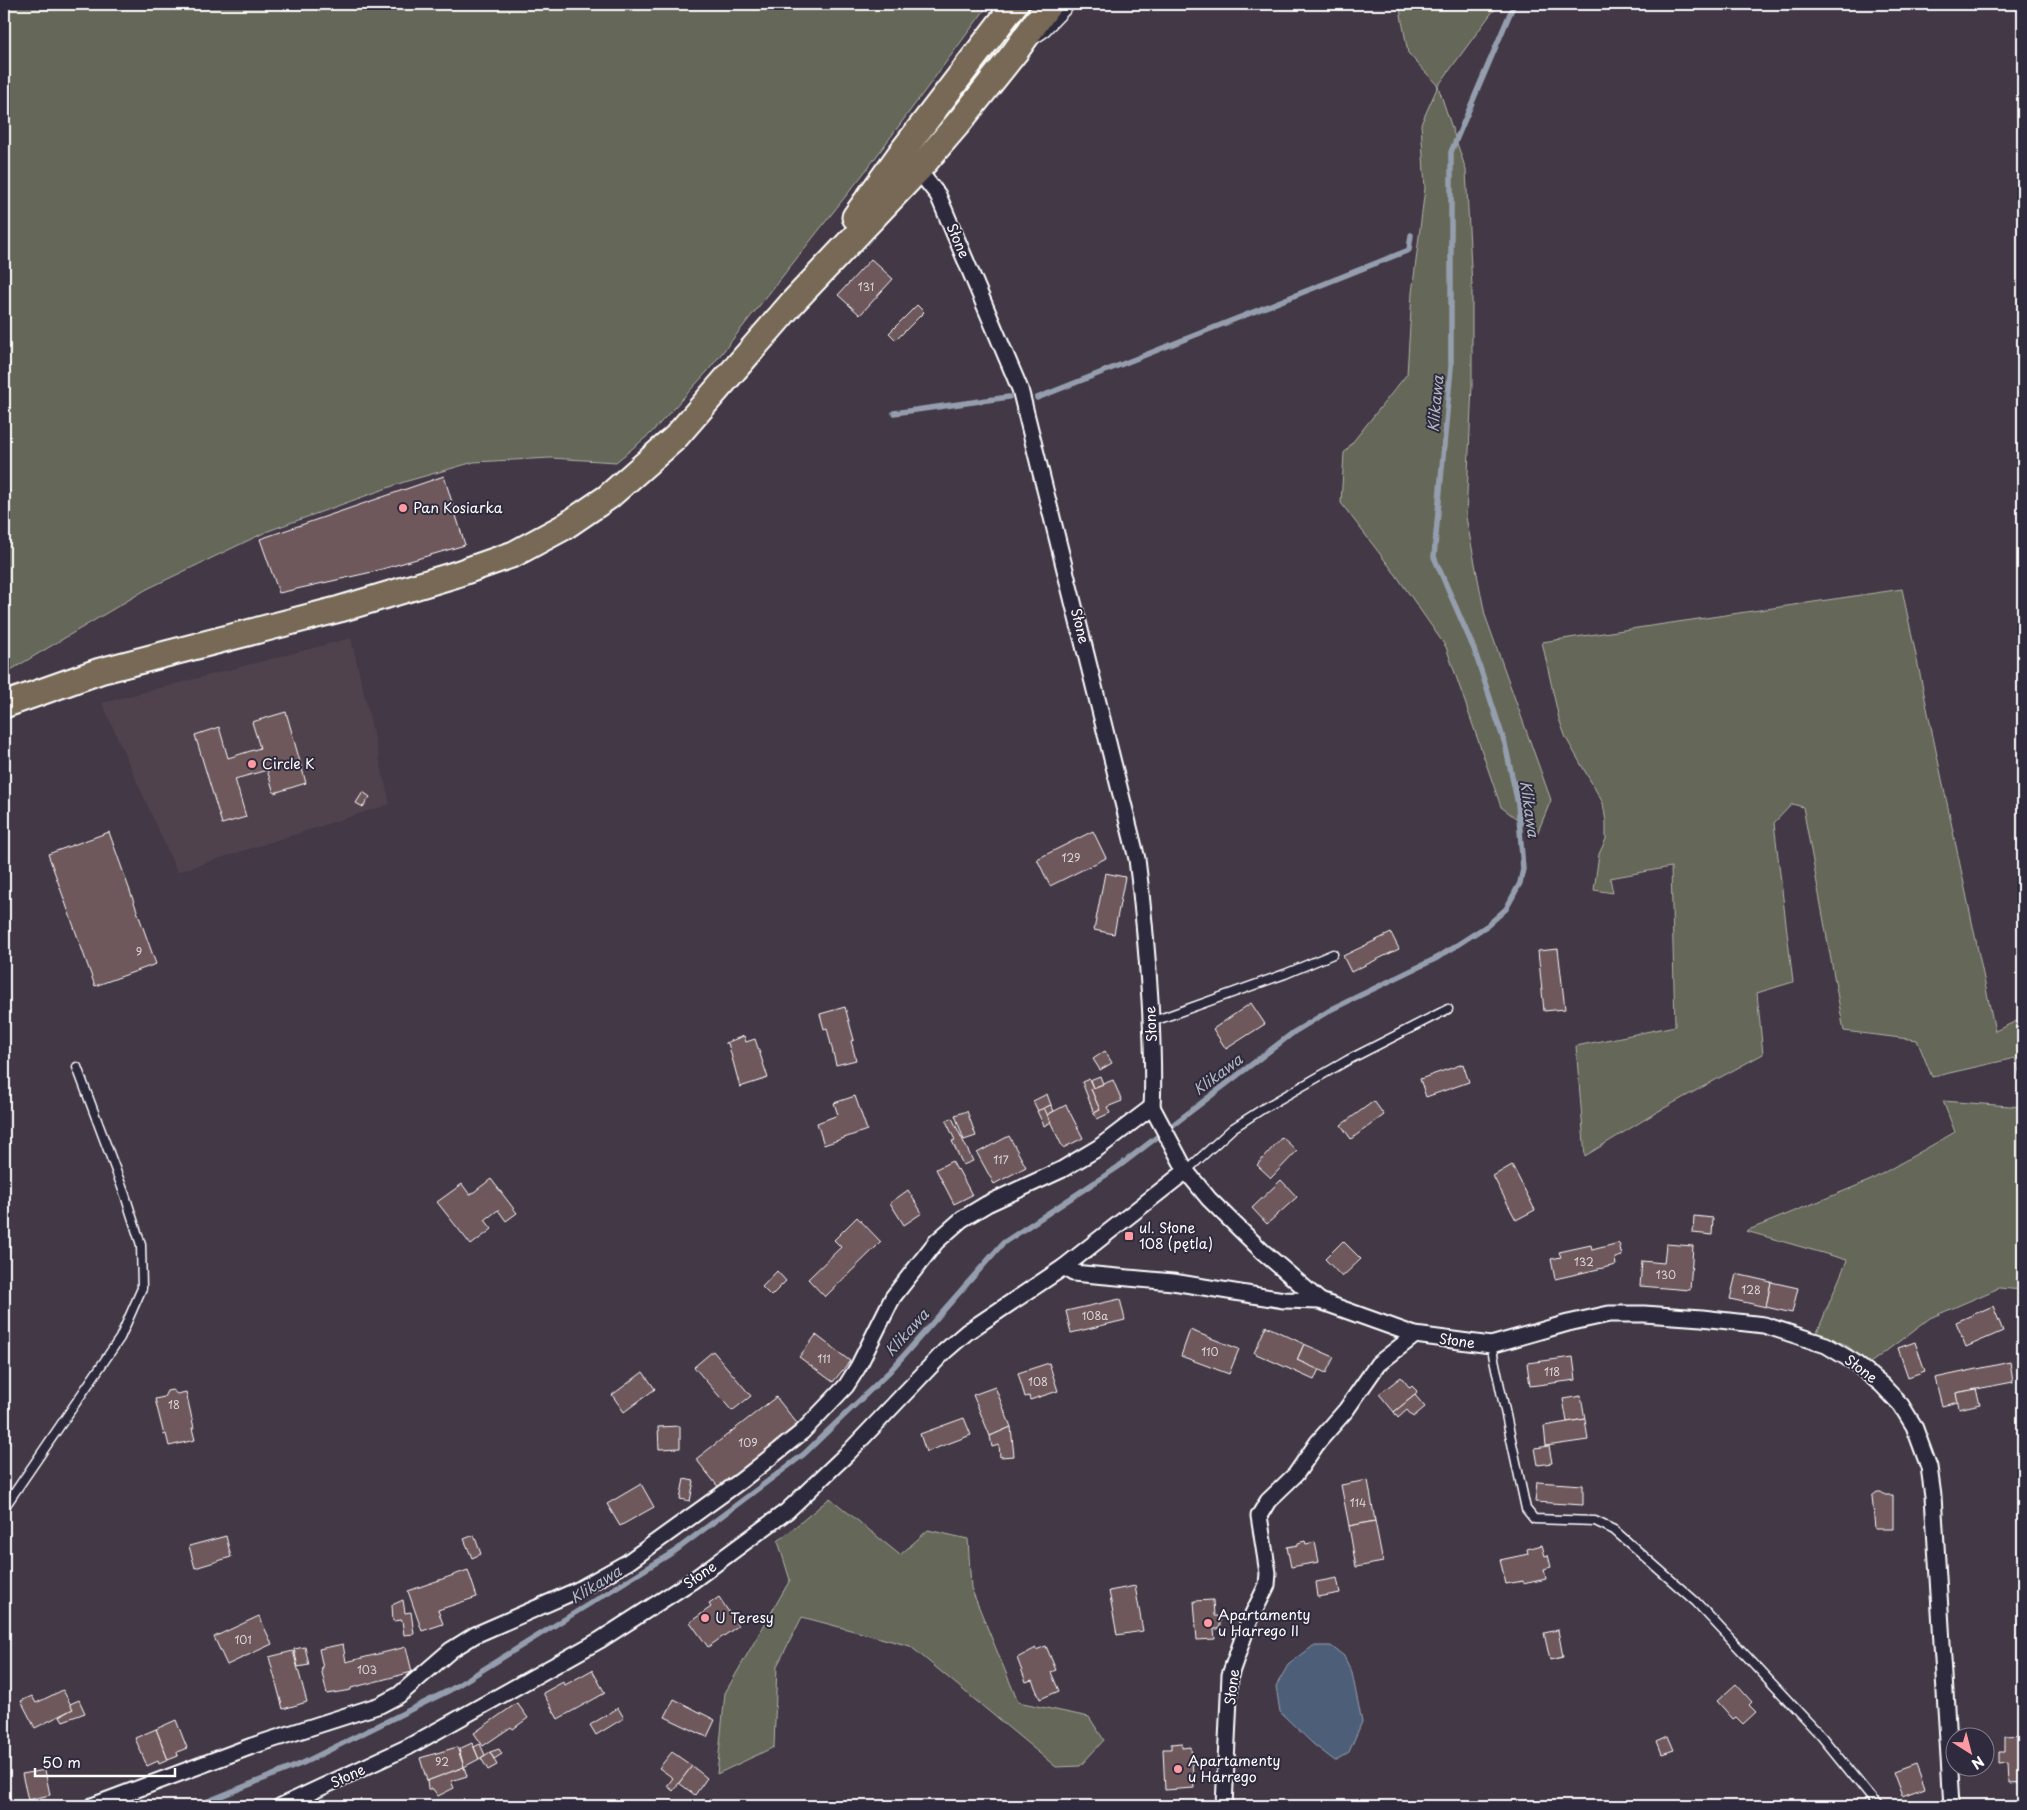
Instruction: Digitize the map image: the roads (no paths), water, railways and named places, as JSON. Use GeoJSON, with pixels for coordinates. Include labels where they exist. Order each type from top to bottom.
{"type":"FeatureCollection","features":[{"type":"Feature","properties":{"kind":"highway"},"geometry":{"type":"LineString","coordinates":[[4,705],[100,671],[340,609],[454,575],[514,554],[564,527],[608,497],[655,457],[702,409],[793,302],[909,161],[1015,4]]}},
{"type":"Feature","properties":{"kind":"highway"},"geometry":{"type":"LineString","coordinates":[[909,161],[960,122],[1015,52],[1049,4]]}},
{"type":"Feature","properties":{"kind":"street","name":"Słone"},"geometry":{"type":"LineString","coordinates":[[909,161],[941,202],[1020,388],[1136,855],[1145,922],[1154,1083],[1152,1107]]}},
{"type":"Feature","properties":{"kind":"street"},"geometry":{"type":"LineString","coordinates":[[92,1806],[252,1746],[380,1705],[399,1695],[451,1650],[475,1636],[578,1590],[628,1562],[742,1480],[802,1432],[828,1406],[846,1386],[858,1367],[892,1296],[936,1242],[962,1219],[987,1204],[1060,1170],[1098,1148],[1152,1107],[1186,1171]]}},
{"type":"Feature","properties":{"kind":"street","name":"Słone"},"geometry":{"type":"LineString","coordinates":[[281,1806],[408,1747],[600,1640],[692,1581],[786,1511],[850,1452],[952,1344],[966,1332],[1064,1267],[1186,1171],[1209,1199],[1262,1251],[1320,1301]]}},
{"type":"Feature","properties":{"kind":"street","name":"Słone"},"geometry":{"type":"LineString","coordinates":[[1064,1267],[1073,1273],[1173,1282],[1284,1300],[1320,1301],[1414,1335],[1491,1346],[1568,1323],[1609,1314],[1644,1314],[1702,1318],[1764,1325],[1826,1345],[1854,1362],[1901,1405],[1914,1426],[1929,1467],[1933,1496],[1952,1806]]}},
{"type":"Feature","properties":{"kind":"street","name":"Słone"},"geometry":{"type":"LineString","coordinates":[[1224,1806],[1230,1675],[1248,1624],[1266,1585],[1268,1573],[1259,1516],[1268,1501],[1296,1474],[1318,1442],[1346,1410],[1378,1364],[1414,1335]]}},
{"type":"Feature","properties":{"kind":"lane"},"geometry":{"type":"LineString","coordinates":[[1015,52],[1043,34],[1072,4]]}},
{"type":"Feature","properties":{"kind":"lane"},"geometry":{"type":"LineString","coordinates":[[1151,1022],[1285,974],[1333,954]]}},
{"type":"Feature","properties":{"kind":"lane"},"geometry":{"type":"LineString","coordinates":[[1186,1171],[1233,1128],[1264,1108],[1348,1060],[1448,1009]]}},
{"type":"Feature","properties":{"kind":"lane"},"geometry":{"type":"LineString","coordinates":[[4,1508],[120,1338],[142,1288],[141,1245],[125,1195],[77,1067]]}},
{"type":"Feature","properties":{"kind":"lane"},"geometry":{"type":"LineString","coordinates":[[1491,1346],[1526,1509],[1534,1520],[1594,1521],[1614,1530],[1696,1602],[1822,1737],[1878,1806]]}},
{"type":"Feature","properties":{"kind":"water"},"geometry":{"type":"Polygon","coordinates":[[[1313,1646],[1331,1646],[1344,1656],[1352,1673],[1362,1722],[1349,1752],[1335,1761],[1313,1744],[1280,1712],[1276,1686],[1288,1665],[1313,1646]]]}},
{"type":"Feature","properties":{"kind":"waterway","name":"Klikawa"},"geometry":{"type":"LineString","coordinates":[[196,1806],[303,1763],[450,1690],[675,1551],[804,1454],[890,1371],[1003,1243],[1118,1167],[1294,1032],[1332,1009],[1437,958],[1488,925],[1506,909],[1520,883],[1523,869],[1518,804],[1505,744],[1474,649],[1434,557],[1451,367],[1451,152],[1514,4]]}},
{"type":"Feature","properties":{"kind":"waterway"},"geometry":{"type":"LineString","coordinates":[[1037,398],[1409,250],[1411,235]]}},
{"type":"Feature","properties":{"kind":"waterway"},"geometry":{"type":"LineString","coordinates":[[894,413],[1009,397]]}},
{"type":"Feature","properties":{"kind":"place","name":"Pan Kosiarka"},"geometry":{"type":"Point","coordinates":[403,508]}},
{"type":"Feature","properties":{"kind":"place","name":"Circle K"},"geometry":{"type":"Point","coordinates":[252,764]}},
{"type":"Feature","properties":{"kind":"place","name":"ul. Słone 108 (pętla)"},"geometry":{"type":"Point","coordinates":[1129,1236]}},
{"type":"Feature","properties":{"kind":"place","name":"U Teresy"},"geometry":{"type":"Point","coordinates":[705,1618]}},
{"type":"Feature","properties":{"kind":"place","name":"Apartamenty u Harrego II"},"geometry":{"type":"Point","coordinates":[1208,1623]}},
{"type":"Feature","properties":{"kind":"place","name":"Apartamenty u Harrego"},"geometry":{"type":"Point","coordinates":[1178,1769]}}]}
